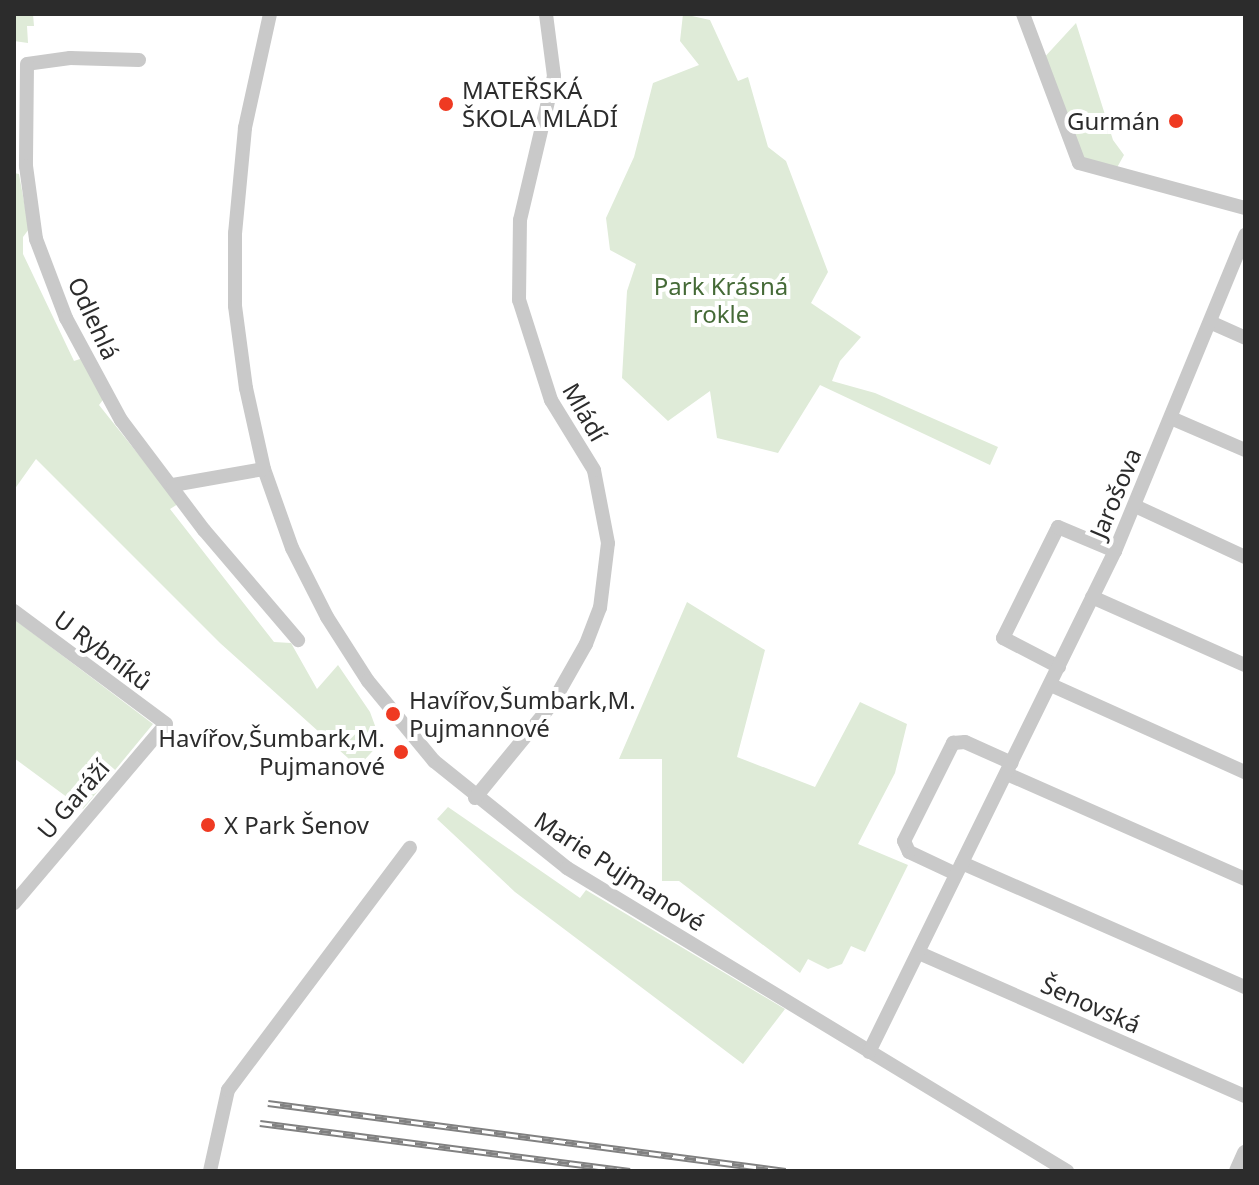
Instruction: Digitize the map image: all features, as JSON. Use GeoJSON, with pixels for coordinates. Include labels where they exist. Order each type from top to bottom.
{"type":"FeatureCollection","features":[{"type":"Feature","properties":{"kind":"street","name":"Marie Pujmanové"},"geometry":{"type":"LineString","coordinates":[[270,14],[245,128],[234,253],[246,388],[264,469],[292,548],[327,617],[408,733],[475,798],[567,868],[1067,1171]]}},
{"type":"Feature","properties":{"kind":"street","name":"Mládí"},"geometry":{"type":"LineString","coordinates":[[475,798],[552,704],[586,644],[600,608],[607,552],[594,470],[551,400],[532,353],[519,300],[520,220],[554,76],[546,14]]}},
{"type":"Feature","properties":{"kind":"street"},"geometry":{"type":"LineString","coordinates":[[1023,14],[1079,163],[1245,208]]}},
{"type":"Feature","properties":{"kind":"street","name":"Odlehlá"},"geometry":{"type":"LineString","coordinates":[[139,60],[70,58],[27,64],[26,166],[36,239],[66,318],[121,420],[204,530],[298,640]]}},
{"type":"Feature","properties":{"kind":"street","name":"Jarošova"},"geometry":{"type":"LineString","coordinates":[[869,1052],[1115,551],[1212,323],[1245,235]]}},
{"type":"Feature","properties":{"kind":"street"},"geometry":{"type":"LineString","coordinates":[[1212,323],[1245,338]]}},
{"type":"Feature","properties":{"kind":"street"},"geometry":{"type":"LineString","coordinates":[[1171,418],[1245,450]]}},
{"type":"Feature","properties":{"kind":"street"},"geometry":{"type":"LineString","coordinates":[[173,485],[264,469]]}},
{"type":"Feature","properties":{"kind":"street"},"geometry":{"type":"LineString","coordinates":[[1135,506],[1245,557]]}},
{"type":"Feature","properties":{"kind":"street"},"geometry":{"type":"LineString","coordinates":[[1059,667],[1003,638],[1058,527],[1115,551]]}},
{"type":"Feature","properties":{"kind":"street"},"geometry":{"type":"LineString","coordinates":[[1092,597],[1245,665]]}},
{"type":"Feature","properties":{"kind":"street","name":"U Rybníků"},"geometry":{"type":"LineString","coordinates":[[14,611],[166,724]]}},
{"type":"Feature","properties":{"kind":"street"},"geometry":{"type":"LineString","coordinates":[[1051,685],[1245,772]]}},
{"type":"Feature","properties":{"kind":"street","name":"U Garáží"},"geometry":{"type":"LineString","coordinates":[[14,903],[166,724]]}},
{"type":"Feature","properties":{"kind":"street"},"geometry":{"type":"LineString","coordinates":[[1245,879],[1009,768],[965,742],[953,743],[904,841],[909,852],[959,868],[1245,987]]}},
{"type":"Feature","properties":{"kind":"street"},"geometry":{"type":"LineString","coordinates":[[210,1171],[228,1090],[410,848]]}},
{"type":"Feature","properties":{"kind":"street","name":"Šenovská"},"geometry":{"type":"LineString","coordinates":[[919,953],[1245,1096]]}},
{"type":"Feature","properties":{"kind":"street"},"geometry":{"type":"LineString","coordinates":[[1237,1171],[1245,1153]]}},
{"type":"Feature","properties":{"kind":"green space"},"geometry":{"type":"Polygon","coordinates":[[[14,14],[33,14],[34,26],[27,26],[28,43],[14,41],[14,14]]]}},
{"type":"Feature","properties":{"kind":"green space","name":"Park Krásná rokle"},"geometry":{"type":"Polygon","coordinates":[[[683,14],[710,20],[738,81],[748,77],[768,147],[786,161],[828,272],[811,303],[861,337],[840,361],[832,381],[875,393],[998,447],[990,465],[820,385],[778,453],[717,438],[710,391],[668,421],[622,378],[627,291],[636,264],[610,250],[606,218],[634,157],[653,83],[699,65],[680,41],[683,14]]]}},
{"type":"Feature","properties":{"kind":"green space"},"geometry":{"type":"Polygon","coordinates":[[[1076,23],[1113,140],[1124,155],[1114,173],[1079,163],[1041,61],[1076,23]]]}},
{"type":"Feature","properties":{"kind":"green space"},"geometry":{"type":"Polygon","coordinates":[[[14,173],[19,174],[29,229],[23,237],[23,254],[74,361],[83,358],[106,396],[99,405],[178,504],[170,509],[274,642],[291,643],[317,689],[338,665],[370,712],[381,742],[358,767],[220,643],[36,459],[14,490],[14,173]]]}},
{"type":"Feature","properties":{"kind":"green space"},"geometry":{"type":"Polygon","coordinates":[[[687,602],[765,650],[737,757],[815,787],[860,702],[907,724],[895,773],[858,844],[908,865],[865,952],[851,946],[842,964],[828,969],[808,959],[800,973],[679,881],[662,881],[662,759],[619,759],[687,602]]]}},
{"type":"Feature","properties":{"kind":"green space"},"geometry":{"type":"Polygon","coordinates":[[[14,619],[153,724],[83,809],[14,758],[14,619]]]}},
{"type":"Feature","properties":{"kind":"green space"},"geometry":{"type":"Polygon","coordinates":[[[448,807],[580,898],[586,890],[785,1009],[743,1064],[515,892],[437,819],[448,807]]]}},
{"type":"Feature","properties":{"kind":"railway"},"geometry":{"type":"LineString","coordinates":[[268,1103],[786,1171]]}},
{"type":"Feature","properties":{"kind":"railway"},"geometry":{"type":"LineString","coordinates":[[260,1123],[630,1171]]}},
{"type":"Feature","properties":{"kind":"place","name":"MATEŘSKÁ ŠKOLA MLÁDÍ"},"geometry":{"type":"Point","coordinates":[446,104]}},
{"type":"Feature","properties":{"kind":"place","name":"Gurmán"},"geometry":{"type":"Point","coordinates":[1176,121]}},
{"type":"Feature","properties":{"kind":"place","name":"Havířov,Šumbark,M. Pujmannové"},"geometry":{"type":"Point","coordinates":[393,714]}},
{"type":"Feature","properties":{"kind":"place","name":"Havířov,Šumbark,M. Pujmanové"},"geometry":{"type":"Point","coordinates":[401,752]}},
{"type":"Feature","properties":{"kind":"place","name":"X Park Šenov"},"geometry":{"type":"Point","coordinates":[208,825]}}]}
